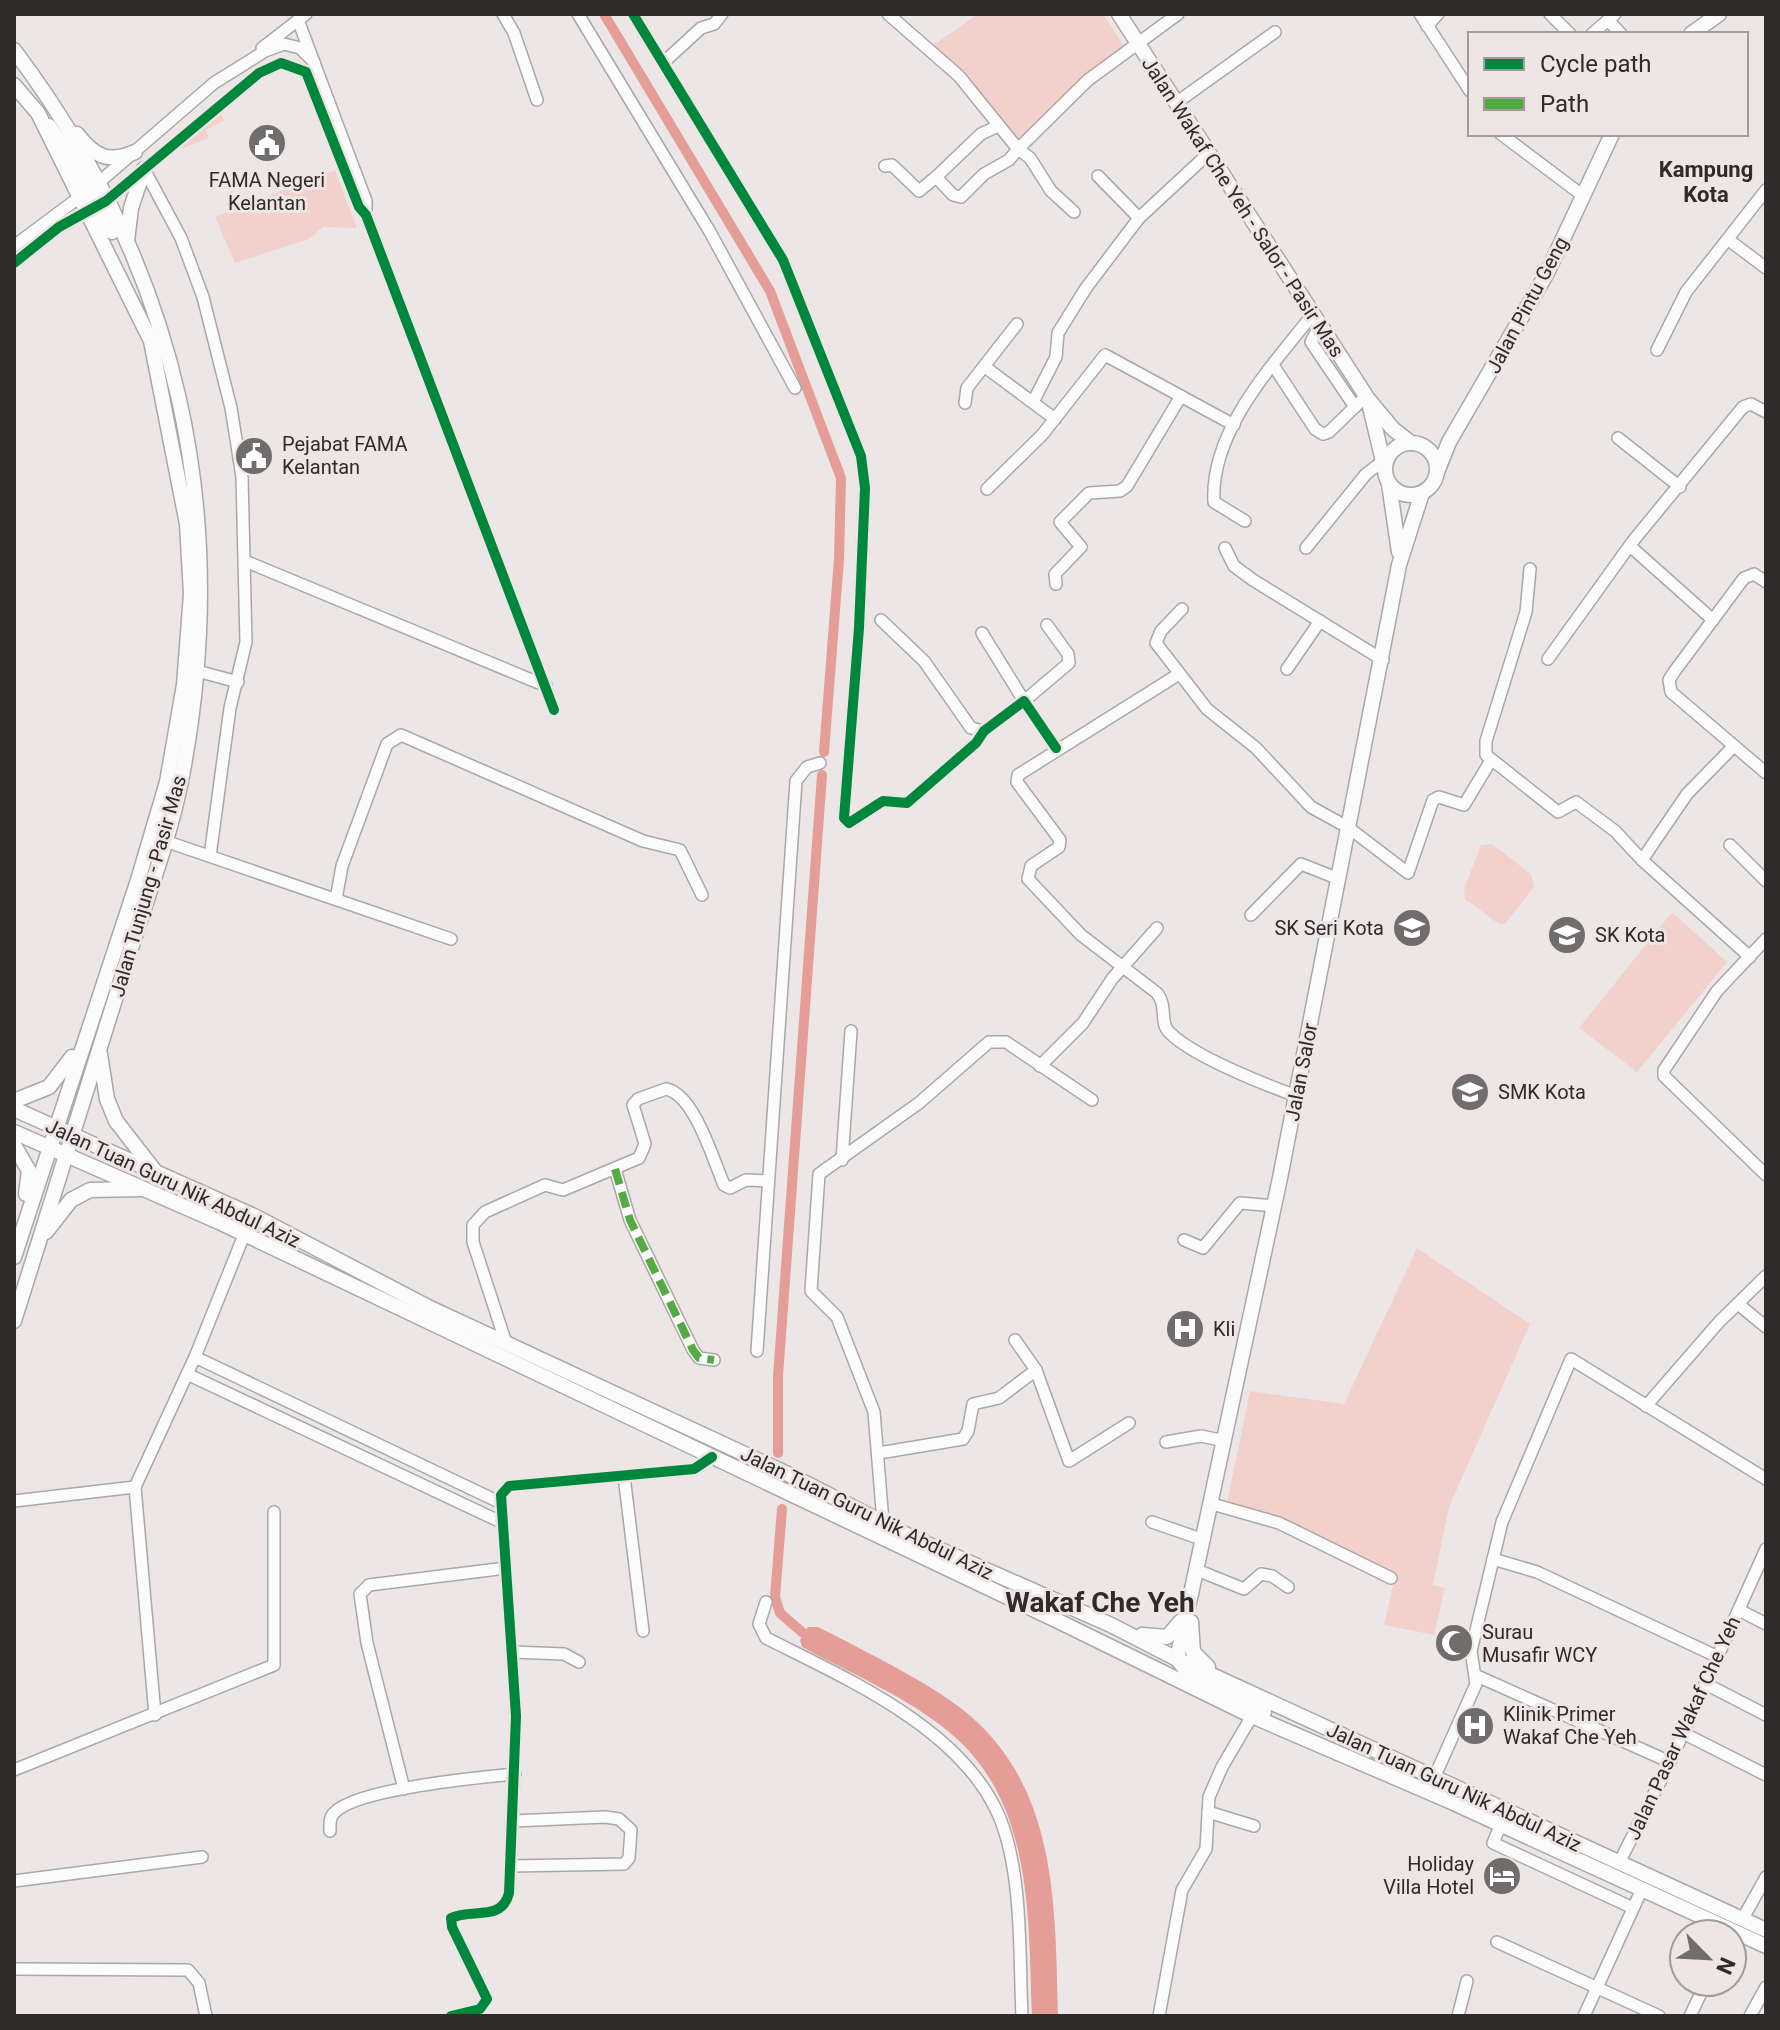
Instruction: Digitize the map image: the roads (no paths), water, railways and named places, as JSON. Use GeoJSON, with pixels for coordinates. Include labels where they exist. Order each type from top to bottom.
{"type":"FeatureCollection","features":[{"type":"Feature","properties":{"kind":"main road","name":"Jalan Wakaf Che Yeh - Salor - Pasir Mas"},"geometry":{"type":"LineString","coordinates":[[1119,14],[1316,320],[1363,401],[1384,465]]}},
{"type":"Feature","properties":{"kind":"main road"},"geometry":{"type":"LineString","coordinates":[[1694,32],[1719,14]]}},
{"type":"Feature","properties":{"kind":"main road","name":"Jalan Tunjung - Pasir Mas"},"geometry":{"type":"LineString","coordinates":[[14,50],[48,95],[97,206],[127,241],[162,327],[191,453],[202,581],[197,671],[181,785],[14,1321]]}},
{"type":"Feature","properties":{"kind":"main road","name":"Jalan Tunjung - Pasir Mas"},"geometry":{"type":"LineString","coordinates":[[14,85],[38,113],[97,206],[151,341],[187,524],[191,594],[180,721],[159,810],[22,1230]]}},
{"type":"Feature","properties":{"kind":"main road"},"geometry":{"type":"LineString","coordinates":[[48,95],[84,142],[100,156],[116,159],[135,152]]}},
{"type":"Feature","properties":{"kind":"main road","name":"Jalan Pintu Geng"},"geometry":{"type":"LineString","coordinates":[[1437,472],[1459,424],[1547,273],[1611,136]]}},
{"type":"Feature","properties":{"kind":"main road"},"geometry":{"type":"LineString","coordinates":[[127,241],[131,208],[144,169]]}},
{"type":"Feature","properties":{"kind":"main road","name":"Jalan Wakaf Che Yeh - Salor - Pasir Mas"},"geometry":{"type":"LineString","coordinates":[[1363,401],[1411,443]]}},
{"type":"Feature","properties":{"kind":"main road"},"geometry":{"type":"LineString","coordinates":[[1427,449],[1459,424]]}},
{"type":"Feature","properties":{"kind":"main road"},"geometry":{"type":"LineString","coordinates":[[1411,443],[1427,449],[1436,463],[1437,472],[1422,493],[1408,495],[1389,484],[1384,465],[1390,453],[1411,443]]}},
{"type":"Feature","properties":{"kind":"main road","name":"Jalan Salor"},"geometry":{"type":"LineString","coordinates":[[1389,484],[1399,565]]}},
{"type":"Feature","properties":{"kind":"main road","name":"Jalan Salor"},"geometry":{"type":"LineString","coordinates":[[1177,1659],[1274,1206],[1383,660],[1399,565],[1422,493]]}},
{"type":"Feature","properties":{"kind":"main road"},"geometry":{"type":"LineString","coordinates":[[14,1101],[34,1095],[57,1080],[82,1045]]}},
{"type":"Feature","properties":{"kind":"main road"},"geometry":{"type":"LineString","coordinates":[[99,1050],[107,1099],[116,1121],[156,1172]]}},
{"type":"Feature","properties":{"kind":"main road","name":"Jalan Tuan Guru Nik Abdul Aziz"},"geometry":{"type":"LineString","coordinates":[[14,1109],[254,1216],[362,1275],[792,1476],[883,1522],[1738,1918]]}},
{"type":"Feature","properties":{"kind":"main road","name":"Jalan Tuan Guru Nik Abdul Aziz"},"geometry":{"type":"LineString","coordinates":[[14,1132],[147,1189],[1252,1716],[1334,1749],[1766,1946]]}},
{"type":"Feature","properties":{"kind":"main road"},"geometry":{"type":"LineString","coordinates":[[14,1145],[29,1171],[22,1230],[14,1257]]}},
{"type":"Feature","properties":{"kind":"main road"},"geometry":{"type":"LineString","coordinates":[[40,1240],[71,1200],[90,1190],[147,1189]]}},
{"type":"Feature","properties":{"kind":"main road","name":"Jalan Salor"},"geometry":{"type":"LineString","coordinates":[[1177,1659],[1186,1648],[1196,1574]]}},
{"type":"Feature","properties":{"kind":"main road"},"geometry":{"type":"LineString","coordinates":[[1111,1625],[1151,1638],[1167,1637],[1179,1626],[1189,1603]]}},
{"type":"Feature","properties":{"kind":"main road"},"geometry":{"type":"LineString","coordinates":[[1058,1621],[1159,1663],[1177,1659],[1192,1678],[1334,1749]]}},
{"type":"Feature","properties":{"kind":"main road"},"geometry":{"type":"LineString","coordinates":[[1191,1622],[1191,1642],[1197,1659],[1257,1696]]}},
{"type":"Feature","properties":{"kind":"street"},"geometry":{"type":"LineString","coordinates":[[503,14],[514,33],[537,100]]}},
{"type":"Feature","properties":{"kind":"street"},"geometry":{"type":"LineString","coordinates":[[578,14],[710,232],[795,388]]}},
{"type":"Feature","properties":{"kind":"street"},"geometry":{"type":"LineString","coordinates":[[633,14],[783,260],[861,456],[865,488],[859,628],[844,818],[849,823],[883,801],[907,803],[976,743],[984,731],[1069,663],[1068,654],[1047,625]]}},
{"type":"Feature","properties":{"kind":"street"},"geometry":{"type":"LineString","coordinates":[[663,63],[701,28],[714,24],[722,14]]}},
{"type":"Feature","properties":{"kind":"street"},"geometry":{"type":"LineString","coordinates":[[889,14],[959,76],[998,126],[1030,158],[1051,191],[1074,212]]}},
{"type":"Feature","properties":{"kind":"street"},"geometry":{"type":"LineString","coordinates":[[936,177],[953,195],[961,197],[984,174],[1009,160],[1088,80],[1178,14]]}},
{"type":"Feature","properties":{"kind":"street"},"geometry":{"type":"LineString","coordinates":[[1420,14],[1468,88]]}},
{"type":"Feature","properties":{"kind":"street"},"geometry":{"type":"LineString","coordinates":[[1427,26],[1438,14]]}},
{"type":"Feature","properties":{"kind":"street"},"geometry":{"type":"LineString","coordinates":[[1550,14],[1568,32]]}},
{"type":"Feature","properties":{"kind":"street"},"geometry":{"type":"LineString","coordinates":[[14,246],[135,152],[214,83],[255,57],[302,17],[314,62],[366,201],[366,215]]}},
{"type":"Feature","properties":{"kind":"street"},"geometry":{"type":"LineString","coordinates":[[1594,32],[1612,17]]}},
{"type":"Feature","properties":{"kind":"street"},"geometry":{"type":"LineString","coordinates":[[1176,103],[1275,32]]}},
{"type":"Feature","properties":{"kind":"street"},"geometry":{"type":"LineString","coordinates":[[255,57],[284,44],[300,48],[314,62]]}},
{"type":"Feature","properties":{"kind":"street"},"geometry":{"type":"LineString","coordinates":[[14,263],[59,227],[97,206],[245,82],[273,65],[290,63],[306,72],[359,207],[366,215],[554,710]]}},
{"type":"Feature","properties":{"kind":"street"},"geometry":{"type":"LineString","coordinates":[[885,166],[892,165],[919,191],[981,134],[998,126]]}},
{"type":"Feature","properties":{"kind":"street"},"geometry":{"type":"LineString","coordinates":[[1504,136],[1582,195]]}},
{"type":"Feature","properties":{"kind":"street"},"geometry":{"type":"LineString","coordinates":[[1033,402],[1056,357],[1057,338],[1072,308],[1139,218],[1209,153]]}},
{"type":"Feature","properties":{"kind":"street"},"geometry":{"type":"LineString","coordinates":[[144,169],[187,252],[219,360],[239,447],[246,642],[230,708],[210,856]]}},
{"type":"Feature","properties":{"kind":"street"},"geometry":{"type":"LineString","coordinates":[[1098,176],[1139,218]]}},
{"type":"Feature","properties":{"kind":"street"},"geometry":{"type":"LineString","coordinates":[[1657,350],[1686,292],[1730,241],[1766,190]]}},
{"type":"Feature","properties":{"kind":"street"},"geometry":{"type":"LineString","coordinates":[[1730,241],[1766,268]]}},
{"type":"Feature","properties":{"kind":"street"},"geometry":{"type":"LineString","coordinates":[[1245,521],[1213,499],[1219,457],[1234,425],[1273,365],[1316,320]]}},
{"type":"Feature","properties":{"kind":"street"},"geometry":{"type":"LineString","coordinates":[[965,403],[964,393],[1017,324]]}},
{"type":"Feature","properties":{"kind":"street"},"geometry":{"type":"LineString","coordinates":[[987,489],[1055,419],[1105,355],[1234,425]]}},
{"type":"Feature","properties":{"kind":"street"},"geometry":{"type":"LineString","coordinates":[[1273,365],[1320,432],[1329,432],[1363,401]]}},
{"type":"Feature","properties":{"kind":"street"},"geometry":{"type":"LineString","coordinates":[[985,367],[1055,419]]}},
{"type":"Feature","properties":{"kind":"street"},"geometry":{"type":"LineString","coordinates":[[1056,584],[1055,574],[1081,547],[1060,522],[1089,493],[1120,491],[1127,486],[1181,396]]}},
{"type":"Feature","properties":{"kind":"street"},"geometry":{"type":"LineString","coordinates":[[1548,659],[1630,546],[1743,407],[1751,404],[1766,412]]}},
{"type":"Feature","properties":{"kind":"street"},"geometry":{"type":"LineString","coordinates":[[1618,438],[1680,487]]}},
{"type":"Feature","properties":{"kind":"street"},"geometry":{"type":"LineString","coordinates":[[1306,548],[1366,474],[1384,465]]}},
{"type":"Feature","properties":{"kind":"street"},"geometry":{"type":"LineString","coordinates":[[1630,546],[1713,620]]}},
{"type":"Feature","properties":{"kind":"street"},"geometry":{"type":"LineString","coordinates":[[1225,548],[1234,566],[1383,660]]}},
{"type":"Feature","properties":{"kind":"street"},"geometry":{"type":"LineString","coordinates":[[245,561],[546,686]]}},
{"type":"Feature","properties":{"kind":"street"},"geometry":{"type":"LineString","coordinates":[[1530,569],[1526,612],[1484,747],[1490,762],[1513,775],[1558,812],[1573,802],[1578,803],[1615,831],[1642,860],[1750,957]]}},
{"type":"Feature","properties":{"kind":"street"},"geometry":{"type":"LineString","coordinates":[[1766,582],[1754,574],[1747,575],[1674,672],[1669,686],[1671,692],[1766,773]]}},
{"type":"Feature","properties":{"kind":"street"},"geometry":{"type":"LineString","coordinates":[[1182,609],[1161,631],[1156,643],[1207,709],[1256,748],[1311,807],[1349,828],[1408,873],[1433,800],[1439,797],[1464,805],[1490,762]]}},
{"type":"Feature","properties":{"kind":"street"},"geometry":{"type":"LineString","coordinates":[[881,620],[924,661],[971,728],[984,731]]}},
{"type":"Feature","properties":{"kind":"street"},"geometry":{"type":"LineString","coordinates":[[1287,669],[1320,621]]}},
{"type":"Feature","properties":{"kind":"street"},"geometry":{"type":"LineString","coordinates":[[982,633],[1056,748]]}},
{"type":"Feature","properties":{"kind":"street"},"geometry":{"type":"LineString","coordinates":[[197,671],[238,682]]}},
{"type":"Feature","properties":{"kind":"street"},"geometry":{"type":"LineString","coordinates":[[1179,674],[1129,708],[1056,748],[1017,778],[1060,840],[1059,847],[1031,866],[1028,879],[1081,935],[1163,1000],[1164,1020],[1170,1033],[1232,1070],[1296,1096]]}},
{"type":"Feature","properties":{"kind":"street"},"geometry":{"type":"LineString","coordinates":[[336,899],[342,866],[387,744],[401,735],[643,841],[672,845],[680,850],[702,895]]}},
{"type":"Feature","properties":{"kind":"street"},"geometry":{"type":"LineString","coordinates":[[1642,860],[1687,794],[1733,747]]}},
{"type":"Feature","properties":{"kind":"street"},"geometry":{"type":"LineString","coordinates":[[757,1351],[796,781],[807,767],[820,763]]}},
{"type":"Feature","properties":{"kind":"street"},"geometry":{"type":"LineString","coordinates":[[165,841],[451,939]]}},
{"type":"Feature","properties":{"kind":"street"},"geometry":{"type":"LineString","coordinates":[[1730,845],[1766,881]]}},
{"type":"Feature","properties":{"kind":"street"},"geometry":{"type":"LineString","coordinates":[[1251,915],[1301,864],[1339,879]]}},
{"type":"Feature","properties":{"kind":"street"},"geometry":{"type":"LineString","coordinates":[[1040,1066],[1083,1023],[1112,979],[1125,969],[1157,928]]}},
{"type":"Feature","properties":{"kind":"street"},"geometry":{"type":"LineString","coordinates":[[1766,939],[1717,991],[1670,1058],[1664,1076],[1766,1175]]}},
{"type":"Feature","properties":{"kind":"street"},"geometry":{"type":"LineString","coordinates":[[842,1160],[851,1031]]}},
{"type":"Feature","properties":{"kind":"street"},"geometry":{"type":"LineString","coordinates":[[883,1522],[874,1412],[837,1317],[811,1291],[819,1174],[919,1103],[989,1042],[1006,1042],[1092,1100]]}},
{"type":"Feature","properties":{"kind":"street"},"geometry":{"type":"LineString","coordinates":[[506,1343],[473,1242],[473,1225],[485,1212],[537,1187],[552,1185],[563,1190],[643,1154],[645,1144],[633,1105],[638,1099],[666,1089],[680,1095],[695,1117],[724,1185],[730,1188],[746,1180],[767,1181]]}},
{"type":"Feature","properties":{"kind":"street"},"geometry":{"type":"LineString","coordinates":[[615,1169],[630,1220],[693,1350],[699,1358],[714,1360]]}},
{"type":"Feature","properties":{"kind":"street"},"geometry":{"type":"LineString","coordinates":[[1184,1240],[1203,1248],[1240,1203],[1274,1206]]}},
{"type":"Feature","properties":{"kind":"street"},"geometry":{"type":"LineString","coordinates":[[155,1715],[135,1487],[195,1357],[244,1235]]}},
{"type":"Feature","properties":{"kind":"street"},"geometry":{"type":"LineString","coordinates":[[1646,1406],[1719,1322],[1766,1276]]}},
{"type":"Feature","properties":{"kind":"street"},"geometry":{"type":"LineString","coordinates":[[1738,1304],[1766,1327]]}},
{"type":"Feature","properties":{"kind":"street"},"geometry":{"type":"LineString","coordinates":[[1015,1340],[1036,1370],[1069,1461],[1129,1423]]}},
{"type":"Feature","properties":{"kind":"street"},"geometry":{"type":"LineString","coordinates":[[195,1357],[499,1502]]}},
{"type":"Feature","properties":{"kind":"street"},"geometry":{"type":"LineString","coordinates":[[1434,1778],[1477,1676],[1471,1651],[1502,1522],[1571,1359],[1766,1479]]}},
{"type":"Feature","properties":{"kind":"street"},"geometry":{"type":"LineString","coordinates":[[879,1453],[963,1439],[968,1431],[973,1404],[999,1398],[1036,1370]]}},
{"type":"Feature","properties":{"kind":"street"},"geometry":{"type":"LineString","coordinates":[[187,1374],[501,1522]]}},
{"type":"Feature","properties":{"kind":"street"},"geometry":{"type":"LineString","coordinates":[[1166,1442],[1201,1436],[1225,1441]]}},
{"type":"Feature","properties":{"kind":"street"},"geometry":{"type":"LineString","coordinates":[[451,2016],[480,2009],[487,1999],[452,1927],[451,1918],[502,1909],[509,1893],[515,1774],[512,1652],[499,1502],[509,1486],[694,1469],[712,1457]]}},
{"type":"Feature","properties":{"kind":"street"},"geometry":{"type":"LineString","coordinates":[[624,1476],[643,1631]]}},
{"type":"Feature","properties":{"kind":"street"},"geometry":{"type":"LineString","coordinates":[[14,1501],[135,1487]]}},
{"type":"Feature","properties":{"kind":"street"},"geometry":{"type":"LineString","coordinates":[[1212,1504],[1279,1523],[1391,1578]]}},
{"type":"Feature","properties":{"kind":"street"},"geometry":{"type":"LineString","coordinates":[[14,1770],[155,1715],[276,1662],[274,1512]]}},
{"type":"Feature","properties":{"kind":"street"},"geometry":{"type":"LineString","coordinates":[[1152,1522],[1204,1540]]}},
{"type":"Feature","properties":{"kind":"street","name":"Jalan Pasar Wakaf Che Yeh"},"geometry":{"type":"LineString","coordinates":[[1619,1863],[1670,1762],[1766,1549]]}},
{"type":"Feature","properties":{"kind":"street"},"geometry":{"type":"LineString","coordinates":[[1493,1559],[1537,1572],[1718,1657]]}},
{"type":"Feature","properties":{"kind":"street"},"geometry":{"type":"LineString","coordinates":[[404,1789],[367,1643],[360,1594],[369,1585],[506,1568]]}},
{"type":"Feature","properties":{"kind":"street"},"geometry":{"type":"LineString","coordinates":[[1196,1574],[1244,1589],[1261,1574],[1272,1576],[1288,1587]]}},
{"type":"Feature","properties":{"kind":"street"},"geometry":{"type":"LineString","coordinates":[[766,1602],[759,1624],[766,1638],[945,1741],[960,1756],[986,1794],[1005,1834],[1014,1884],[1022,2016]]}},
{"type":"Feature","properties":{"kind":"street"},"geometry":{"type":"LineString","coordinates":[[1739,1610],[1766,1624]]}},
{"type":"Feature","properties":{"kind":"street"},"geometry":{"type":"LineString","coordinates":[[512,1652],[564,1654],[579,1662]]}},
{"type":"Feature","properties":{"kind":"street"},"geometry":{"type":"LineString","coordinates":[[1477,1676],[1670,1762]]}},
{"type":"Feature","properties":{"kind":"street"},"geometry":{"type":"LineString","coordinates":[[1706,1684],[1766,1715]]}},
{"type":"Feature","properties":{"kind":"street"},"geometry":{"type":"LineString","coordinates":[[1159,2016],[1182,1890],[1206,1849],[1212,1787],[1252,1716]]}},
{"type":"Feature","properties":{"kind":"street"},"geometry":{"type":"LineString","coordinates":[[1683,1733],[1766,1775]]}},
{"type":"Feature","properties":{"kind":"street"},"geometry":{"type":"LineString","coordinates":[[330,1831],[331,1819],[337,1810],[404,1789],[515,1774]]}},
{"type":"Feature","properties":{"kind":"street"},"geometry":{"type":"LineString","coordinates":[[1208,1812],[1254,1826]]}},
{"type":"Feature","properties":{"kind":"street"},"geometry":{"type":"LineString","coordinates":[[510,1866],[624,1864],[629,1858],[631,1830],[619,1819],[605,1817],[513,1821]]}},
{"type":"Feature","properties":{"kind":"street"},"geometry":{"type":"LineString","coordinates":[[1501,1824],[1493,1843],[1633,1908]]}},
{"type":"Feature","properties":{"kind":"street"},"geometry":{"type":"LineString","coordinates":[[1534,1862],[1543,1843]]}},
{"type":"Feature","properties":{"kind":"street"},"geometry":{"type":"LineString","coordinates":[[14,1881],[202,1857]]}},
{"type":"Feature","properties":{"kind":"street"},"geometry":{"type":"LineString","coordinates":[[1743,1918],[1766,1877]]}},
{"type":"Feature","properties":{"kind":"street"},"geometry":{"type":"LineString","coordinates":[[1584,2016],[1642,1889]]}},
{"type":"Feature","properties":{"kind":"street"},"geometry":{"type":"LineString","coordinates":[[1497,1942],[1659,2016]]}},
{"type":"Feature","properties":{"kind":"street"},"geometry":{"type":"LineString","coordinates":[[14,1969],[188,1970],[199,1983],[206,2016]]}},
{"type":"Feature","properties":{"kind":"street"},"geometry":{"type":"LineString","coordinates":[[1458,2016],[1467,1981]]}},
{"type":"Feature","properties":{"kind":"street"},"geometry":{"type":"LineString","coordinates":[[1750,2016],[1766,1987]]}},
{"type":"Feature","properties":{"kind":"waterway"},"geometry":{"type":"LineString","coordinates":[[604,14],[770,291],[841,478],[839,559],[824,752]]}},
{"type":"Feature","properties":{"kind":"waterway"},"geometry":{"type":"LineString","coordinates":[[778,1453],[778,1376],[822,775]]}},
{"type":"Feature","properties":{"kind":"waterway"},"geometry":{"type":"LineString","coordinates":[[782,1509],[775,1597],[780,1613],[803,1633]]}},
{"type":"Feature","properties":{"kind":"place","name":"FAMA Negeri Kelantan"},"geometry":{"type":"Point","coordinates":[267,143]}},
{"type":"Feature","properties":{"kind":"place","name":"Pejabat FAMA Kelantan"},"geometry":{"type":"Point","coordinates":[254,456]}},
{"type":"Feature","properties":{"kind":"place","name":"SK Seri Kota"},"geometry":{"type":"Point","coordinates":[1412,928]}},
{"type":"Feature","properties":{"kind":"place","name":"SK Kota"},"geometry":{"type":"Point","coordinates":[1567,935]}},
{"type":"Feature","properties":{"kind":"place","name":"SMK Kota"},"geometry":{"type":"Point","coordinates":[1470,1092]}},
{"type":"Feature","properties":{"kind":"place","name":"Kli"},"geometry":{"type":"Point","coordinates":[1185,1329]}},
{"type":"Feature","properties":{"kind":"place","name":"Surau Musafir WCY"},"geometry":{"type":"Point","coordinates":[1454,1643]}},
{"type":"Feature","properties":{"kind":"place","name":"Klinik Primer Wakaf Che Yeh"},"geometry":{"type":"Point","coordinates":[1475,1726]}},
{"type":"Feature","properties":{"kind":"place","name":"Holiday Villa Hotel"},"geometry":{"type":"Point","coordinates":[1502,1876]}},
{"type":"Feature","properties":{"kind":"district","name":"Kampung Kota"},"geometry":{"type":"Point","coordinates":[1706,182]}},
{"type":"Feature","properties":{"kind":"district","name":"Wakaf Che Yeh"},"geometry":{"type":"Point","coordinates":[1100,1602]}}]}
